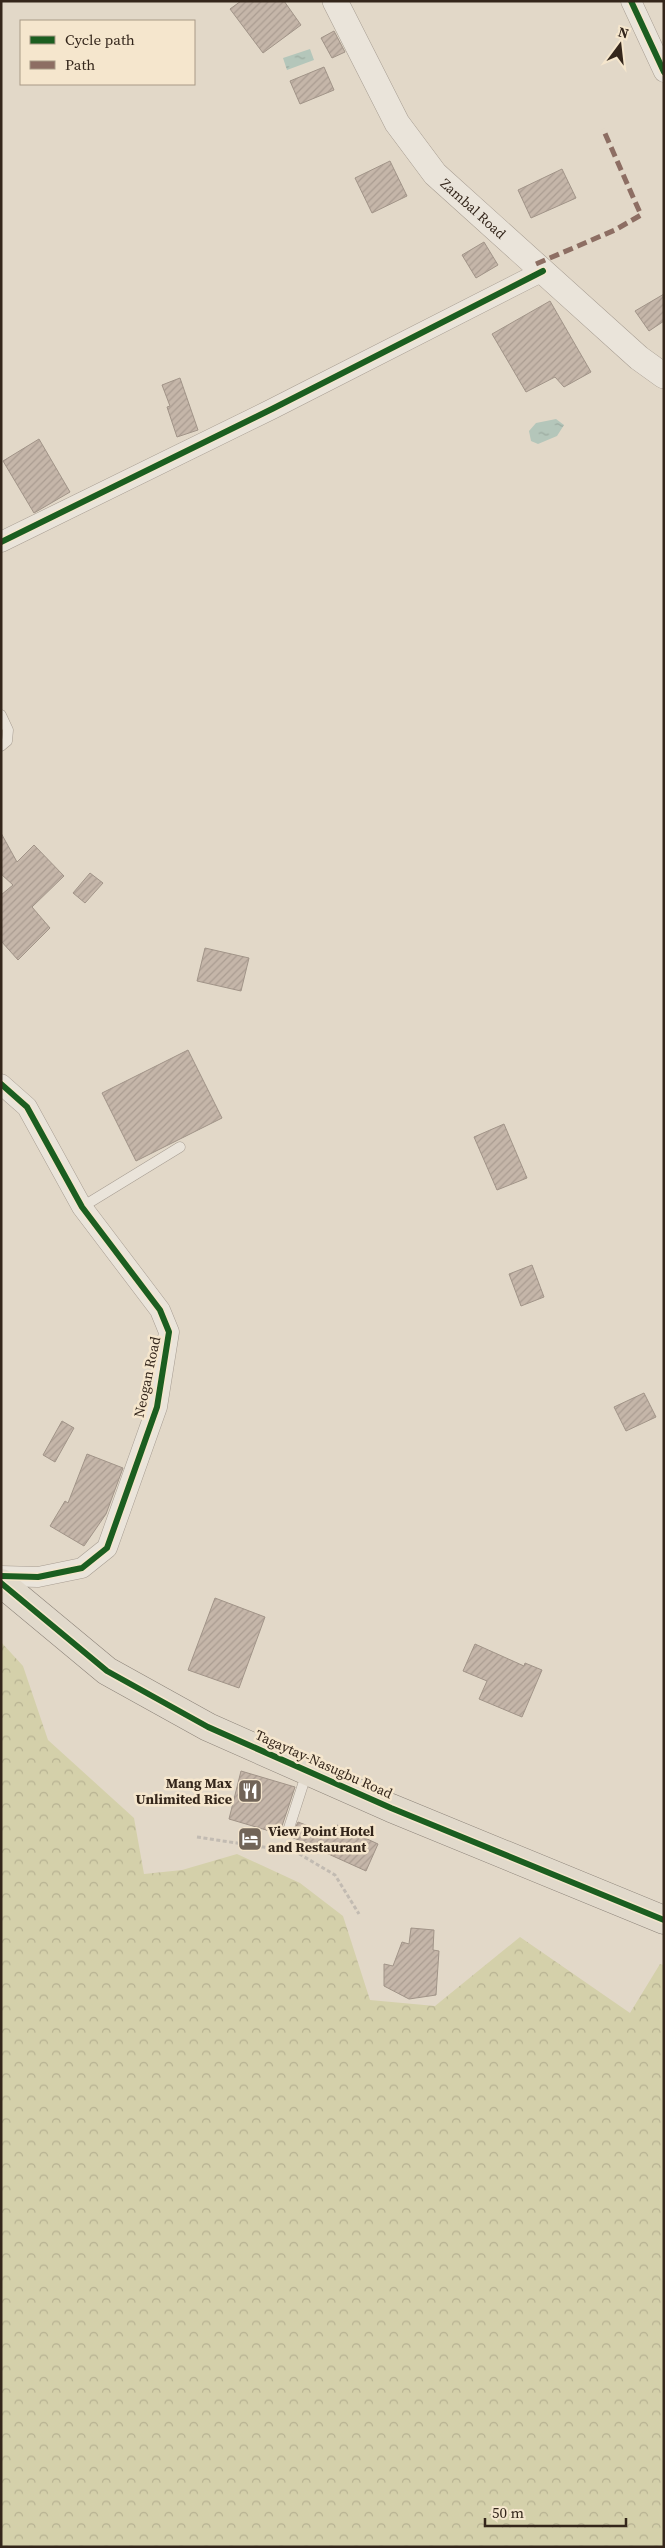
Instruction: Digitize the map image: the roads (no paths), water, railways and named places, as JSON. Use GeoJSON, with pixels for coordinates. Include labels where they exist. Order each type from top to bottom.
{"type":"FeatureCollection","features":[{"type":"Feature","properties":{"kind":"main road","name":"Tagaytay-Nasugbu Road"},"geometry":{"type":"LineString","coordinates":[[1,1583],[107,1671],[208,1727],[307,1771],[664,1920]]}},
{"type":"Feature","properties":{"kind":"street","name":"Zambal Road"},"geometry":{"type":"LineString","coordinates":[[335,1],[398,123],[435,174],[639,358],[664,376]]}},
{"type":"Feature","properties":{"kind":"street"},"geometry":{"type":"LineString","coordinates":[[631,1],[664,72]]}},
{"type":"Feature","properties":{"kind":"street"},"geometry":{"type":"LineString","coordinates":[[1,542],[281,405],[543,271]]}},
{"type":"Feature","properties":{"kind":"street","name":"Neogan Road"},"geometry":{"type":"LineString","coordinates":[[1,1084],[27,1107],[82,1207],[160,1310],[169,1332],[157,1407],[107,1548],[82,1568],[38,1577],[1,1576]]}},
{"type":"Feature","properties":{"kind":"lane"},"geometry":{"type":"LineString","coordinates":[[1,715],[8,730],[7,741],[1,746]]}},
{"type":"Feature","properties":{"kind":"lane"},"geometry":{"type":"LineString","coordinates":[[82,1207],[180,1146]]}},
{"type":"Feature","properties":{"kind":"lane"},"geometry":{"type":"LineString","coordinates":[[288,1831],[307,1771]]}},
{"type":"Feature","properties":{"kind":"water"},"geometry":{"type":"Polygon","coordinates":[[[310,49],[314,60],[287,70],[283,58],[310,49]]]}},
{"type":"Feature","properties":{"kind":"water"},"geometry":{"type":"Polygon","coordinates":[[[556,419],[564,425],[557,436],[538,444],[531,441],[529,431],[536,423],[556,419]]]}},
{"type":"Feature","properties":{"kind":"place","name":"Mang Max Unlimited Rice"},"geometry":{"type":"Point","coordinates":[250,1791]}},
{"type":"Feature","properties":{"kind":"place","name":"View Point Hotel and Restaurant"},"geometry":{"type":"Point","coordinates":[250,1839]}}]}
